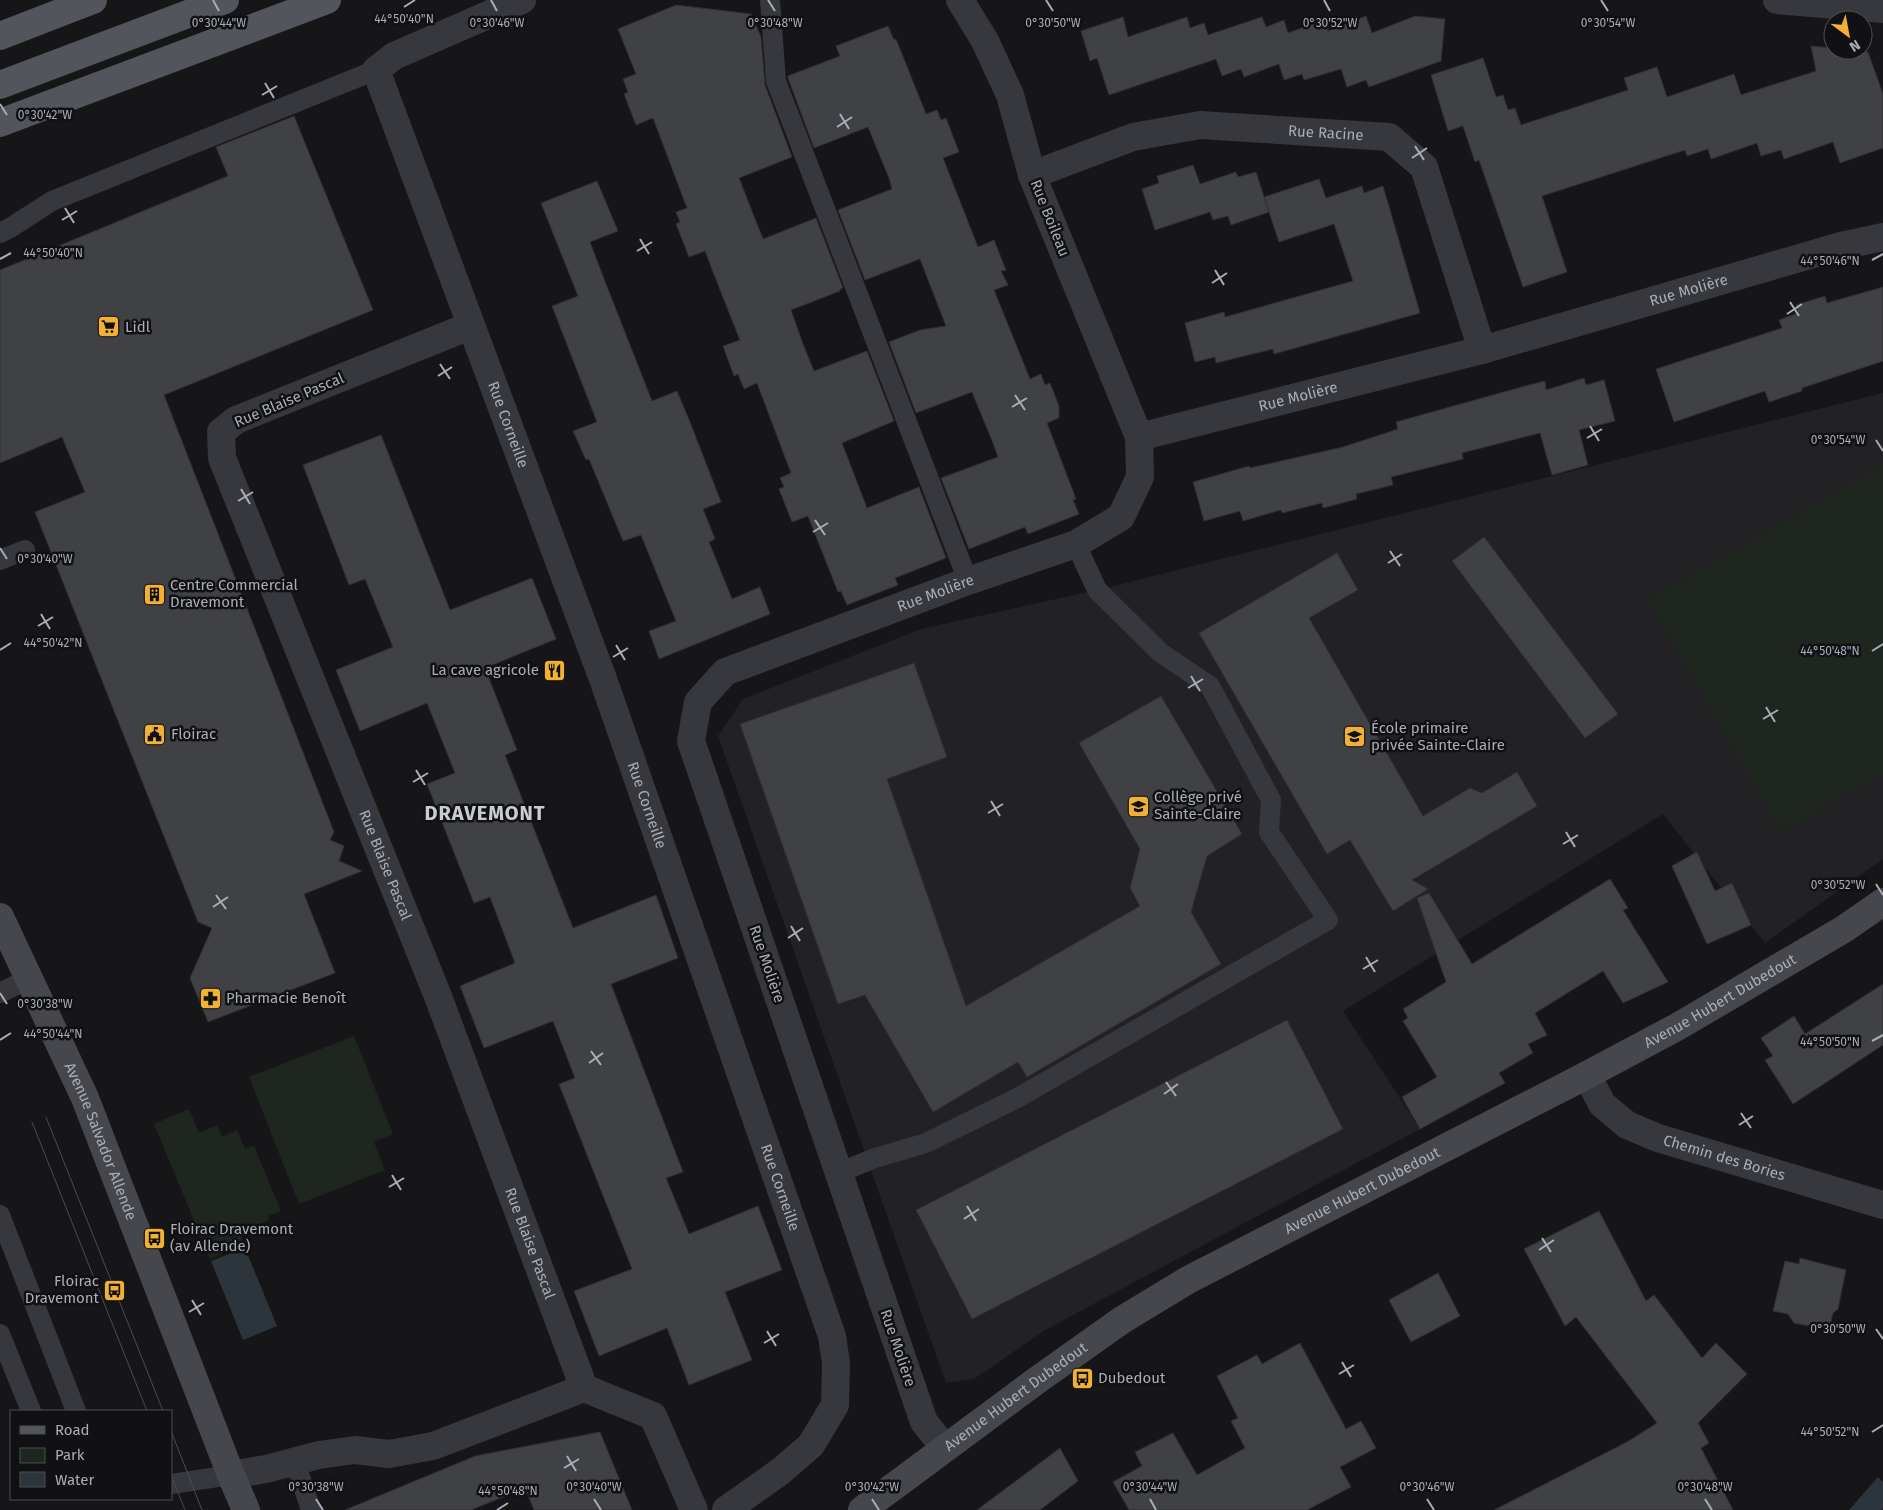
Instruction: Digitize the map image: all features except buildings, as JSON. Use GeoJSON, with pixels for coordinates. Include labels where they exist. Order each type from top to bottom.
{"type":"FeatureCollection","features":[{"type":"Feature","properties":{"kind":"main road"},"geometry":{"type":"LineString","coordinates":[[0,36],[93,0]]}},
{"type":"Feature","properties":{"kind":"main road"},"geometry":{"type":"LineString","coordinates":[[0,86],[226,0]]}},
{"type":"Feature","properties":{"kind":"main road"},"geometry":{"type":"LineString","coordinates":[[0,123],[326,0]]}},
{"type":"Feature","properties":{"kind":"main road","name":"Avenue Hubert Dubedout"},"geometry":{"type":"LineString","coordinates":[[862,1510],[1122,1320],[1188,1280],[1587,1075],[1727,998],[1844,929],[1883,902]]}},
{"type":"Feature","properties":{"kind":"main road","name":"Avenue Salvador Allende"},"geometry":{"type":"LineString","coordinates":[[0,917],[85,1098],[246,1510]]}},
{"type":"Feature","properties":{"kind":"street"},"geometry":{"type":"LineString","coordinates":[[376,70],[394,56],[522,0]]}},
{"type":"Feature","properties":{"kind":"street","name":"Rue Boileau"},"geometry":{"type":"LineString","coordinates":[[960,0],[985,41],[1010,94],[1032,175],[1139,437]]}},
{"type":"Feature","properties":{"kind":"street"},"geometry":{"type":"LineString","coordinates":[[1776,0],[1883,10]]}},
{"type":"Feature","properties":{"kind":"street","name":"Rue Corneille"},"geometry":{"type":"LineString","coordinates":[[376,70],[603,679],[832,1336],[836,1364],[835,1405],[812,1445],[782,1471],[726,1510]]}},
{"type":"Feature","properties":{"kind":"street","name":"Rue Racine"},"geometry":{"type":"LineString","coordinates":[[1032,175],[1133,137],[1200,125],[1389,137],[1424,167],[1482,350]]}},
{"type":"Feature","properties":{"kind":"street","name":"Rue Molière"},"geometry":{"type":"LineString","coordinates":[[945,1448],[924,1422],[691,741],[698,702],[725,672],[968,581],[1076,544],[1121,517],[1140,477],[1139,437],[1482,350],[1841,246],[1883,237]]}},
{"type":"Feature","properties":{"kind":"street","name":"Rue Blaise Pascal"},"geometry":{"type":"LineString","coordinates":[[470,326],[236,420],[221,432],[222,458],[439,1000],[584,1388]]}},
{"type":"Feature","properties":{"kind":"street","name":"Chemin des Bories"},"geometry":{"type":"LineString","coordinates":[[1587,1075],[1602,1104],[1627,1125],[1658,1138],[1883,1205]]}},
{"type":"Feature","properties":{"kind":"street"},"geometry":{"type":"LineString","coordinates":[[231,1475],[266,1469],[319,1455],[355,1450],[389,1454],[433,1446],[584,1388],[653,1416],[694,1510]]}},
{"type":"Feature","properties":{"kind":"lane"},"geometry":{"type":"LineString","coordinates":[[770,0],[776,81],[968,581]]}},
{"type":"Feature","properties":{"kind":"lane"},"geometry":{"type":"LineString","coordinates":[[5,230],[52,201],[376,70]]}},
{"type":"Feature","properties":{"kind":"lane"},"geometry":{"type":"LineString","coordinates":[[838,1174],[875,1158],[926,1143],[1019,1097],[1328,920],[1269,832],[1271,800],[1210,686],[1161,653],[1097,590],[1076,544]]}},
{"type":"Feature","properties":{"kind":"lane"},"geometry":{"type":"LineString","coordinates":[[0,560],[25,550]]}},
{"type":"Feature","properties":{"kind":"lane"},"geometry":{"type":"LineString","coordinates":[[0,993],[28,979]]}},
{"type":"Feature","properties":{"kind":"lane"},"geometry":{"type":"LineString","coordinates":[[0,1215],[76,1410]]}},
{"type":"Feature","properties":{"kind":"lane"},"geometry":{"type":"LineString","coordinates":[[0,1334],[31,1410]]}},
{"type":"Feature","properties":{"kind":"lane"},"geometry":{"type":"LineString","coordinates":[[295,1462],[311,1510]]}},
{"type":"Feature","properties":{"kind":"lane"},"geometry":{"type":"LineString","coordinates":[[172,1484],[231,1475]]}},
{"type":"Feature","properties":{"kind":"shaded area"},"geometry":{"type":"Polygon","coordinates":[[[1883,393],[1883,859],[1765,943],[1663,814],[1343,1011],[1420,1129],[1047,1329],[974,1379],[946,1383],[718,736],[743,699],[921,629],[1110,587],[1883,393]]]}},
{"type":"Feature","properties":{"kind":"green space"},"geometry":{"type":"Polygon","coordinates":[[[1883,465],[1883,773],[1781,832],[1648,600],[1883,465]]]}},
{"type":"Feature","properties":{"kind":"green space"},"geometry":{"type":"Polygon","coordinates":[[[354,1036],[393,1134],[374,1142],[385,1170],[299,1204],[249,1077],[354,1036]]]}},
{"type":"Feature","properties":{"kind":"green space"},"geometry":{"type":"Polygon","coordinates":[[[189,1109],[199,1133],[217,1125],[222,1137],[237,1130],[245,1149],[254,1146],[281,1211],[268,1216],[270,1220],[239,1232],[244,1244],[210,1259],[154,1124],[189,1109]]]}},
{"type":"Feature","properties":{"kind":"water"},"geometry":{"type":"Polygon","coordinates":[[[245,1248],[277,1326],[243,1340],[211,1261],[245,1248]]]}},
{"type":"Feature","properties":{"kind":"water"},"geometry":{"type":"Polygon","coordinates":[[[1878,1477],[1883,1482],[1882,1510],[1849,1510],[1878,1477]]]}},
{"type":"Feature","properties":{"kind":"tram line"},"geometry":{"type":"LineString","coordinates":[[46,1117],[163,1410]]}},
{"type":"Feature","properties":{"kind":"tram line"},"geometry":{"type":"LineString","coordinates":[[32,1122],[147,1410]]}},
{"type":"Feature","properties":{"kind":"tram line"},"geometry":{"type":"LineString","coordinates":[[172,1434],[202,1510]]}},
{"type":"Feature","properties":{"kind":"tram line"},"geometry":{"type":"LineString","coordinates":[[172,1478],[185,1510]]}},
{"type":"Feature","properties":{"kind":"place","name":"Lidl"},"geometry":{"type":"Point","coordinates":[109,327]}},
{"type":"Feature","properties":{"kind":"place","name":"Centre Commercial Dravemont"},"geometry":{"type":"Point","coordinates":[154,594]}},
{"type":"Feature","properties":{"kind":"place","name":"La cave agricole"},"geometry":{"type":"Point","coordinates":[555,670]}},
{"type":"Feature","properties":{"kind":"place","name":"Floirac"},"geometry":{"type":"Point","coordinates":[155,734]}},
{"type":"Feature","properties":{"kind":"place","name":"École primaire privée Sainte-Claire"},"geometry":{"type":"Point","coordinates":[1355,737]}},
{"type":"Feature","properties":{"kind":"place","name":"Collège privé Sainte-Claire"},"geometry":{"type":"Point","coordinates":[1138,806]}},
{"type":"Feature","properties":{"kind":"place","name":"Pharmacie Benoît"},"geometry":{"type":"Point","coordinates":[210,998]}},
{"type":"Feature","properties":{"kind":"place","name":"Floirac Dravemont (av Allende)"},"geometry":{"type":"Point","coordinates":[154,1238]}},
{"type":"Feature","properties":{"kind":"place","name":"Floirac Dravemont"},"geometry":{"type":"Point","coordinates":[115,1290]}},
{"type":"Feature","properties":{"kind":"place","name":"Dubedout"},"geometry":{"type":"Point","coordinates":[1082,1378]}},
{"type":"Feature","properties":{"kind":"district","name":"DRAVEMONT"},"geometry":{"type":"Point","coordinates":[485,813]}}]}
